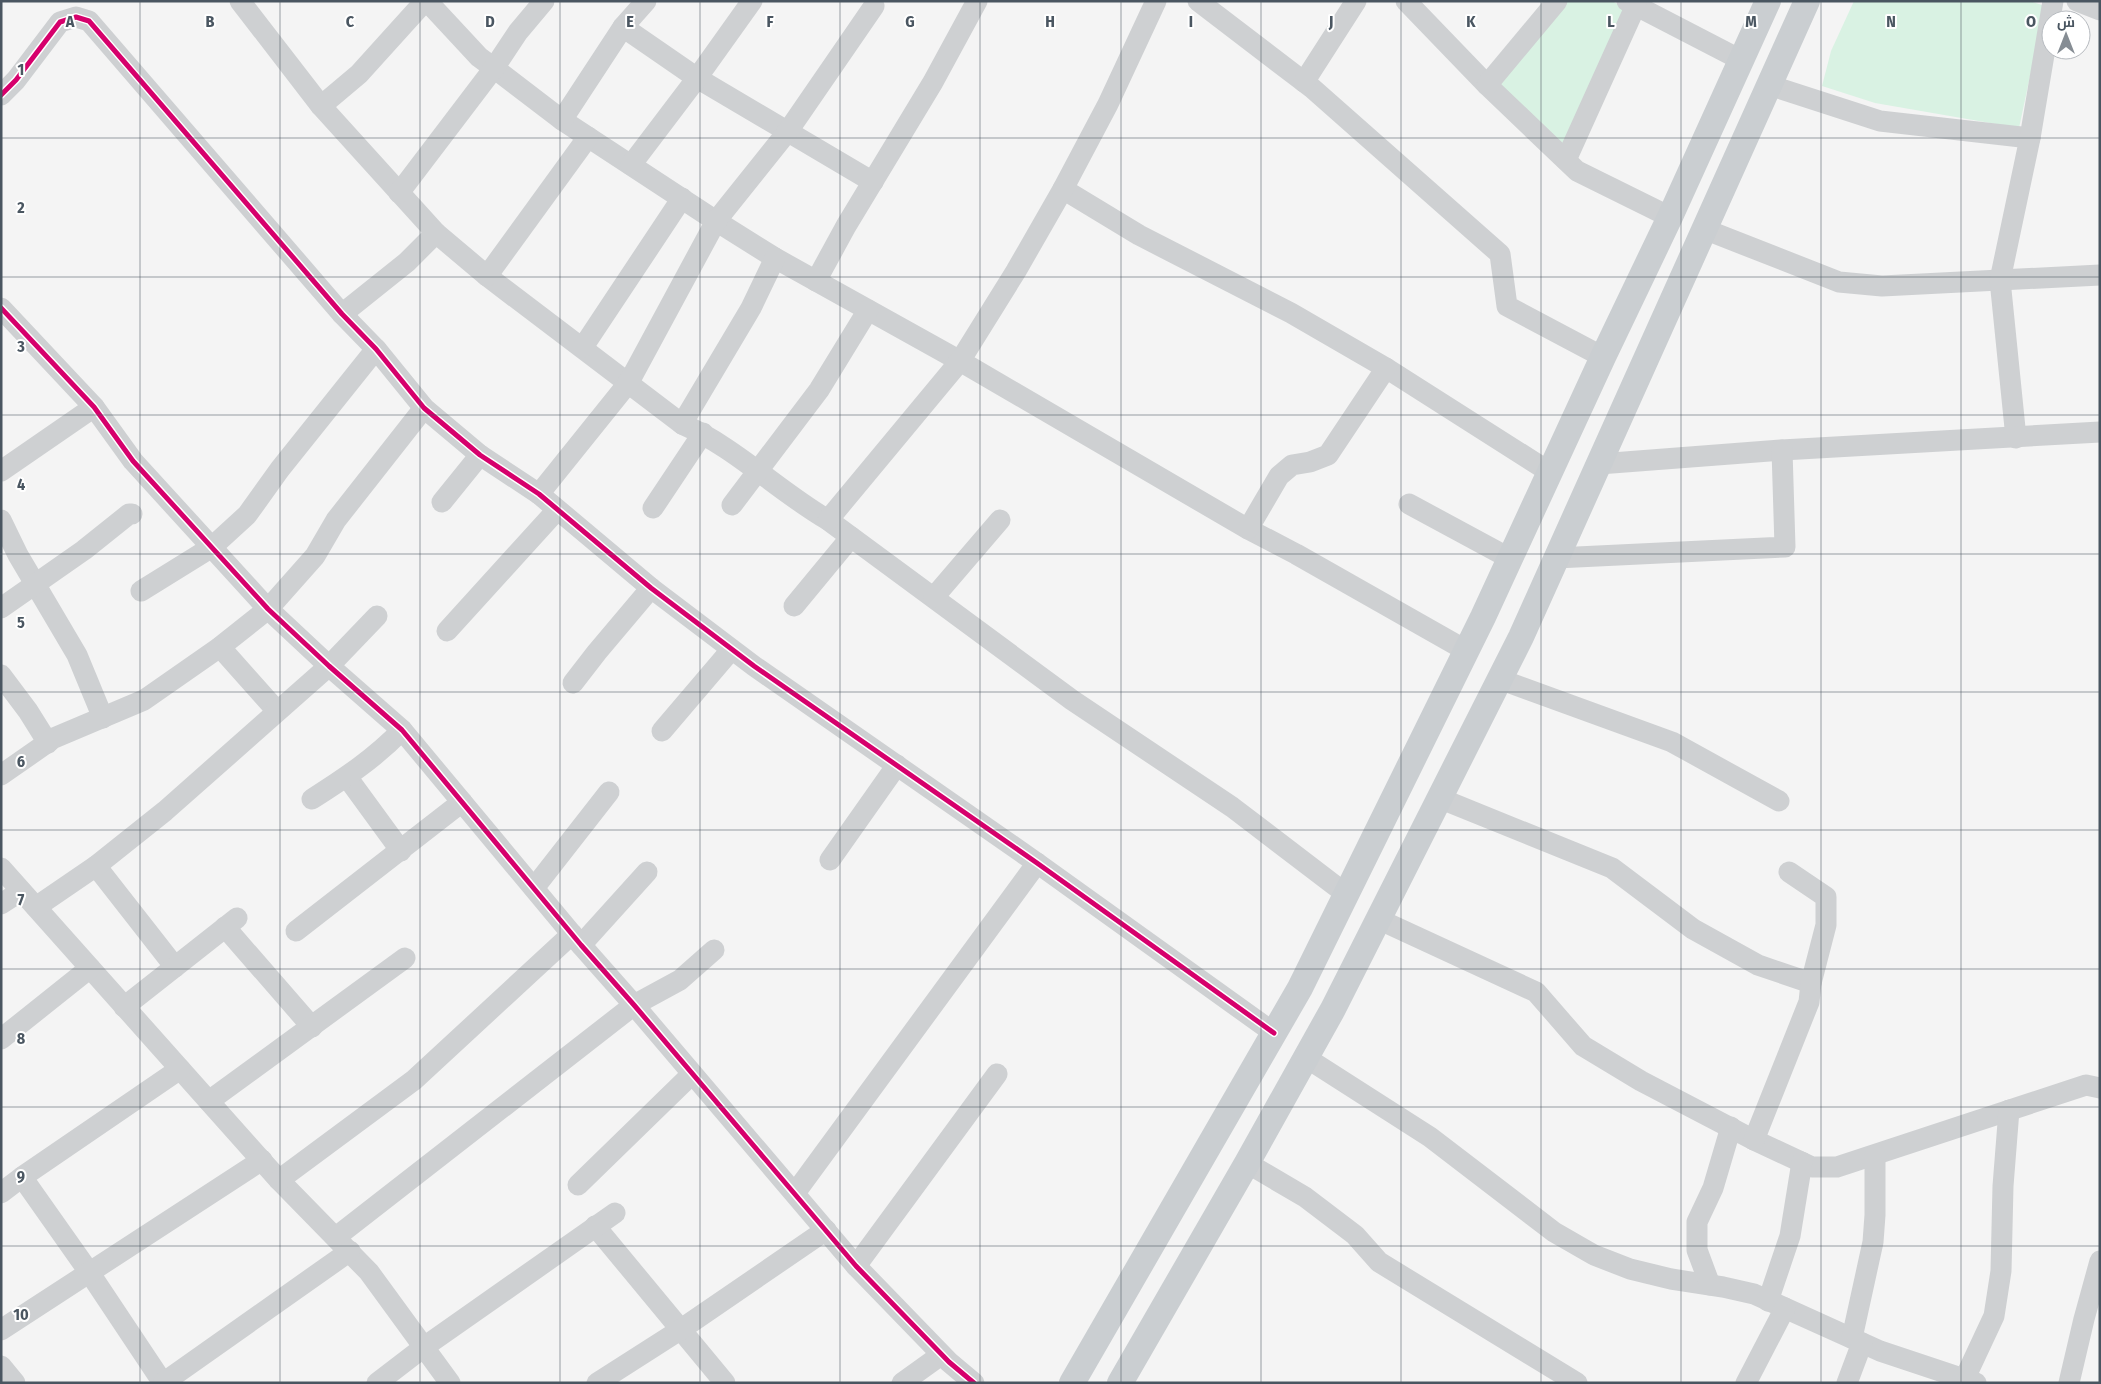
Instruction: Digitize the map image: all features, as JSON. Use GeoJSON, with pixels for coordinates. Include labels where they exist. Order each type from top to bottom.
{"type":"FeatureCollection","features":[{"type":"Feature","properties":{"kind":"main road"},"geometry":{"type":"LineString","coordinates":[[1072,1383],[1300,988],[1467,651],[1670,217],[1768,1]]}},
{"type":"Feature","properties":{"kind":"main road"},"geometry":{"type":"LineString","coordinates":[[1120,1383],[1247,1163],[1332,1009],[1499,679],[1556,558],[1808,1]]}},
{"type":"Feature","properties":{"kind":"main road"},"geometry":{"type":"LineString","coordinates":[[1670,217],[1704,229]]}},
{"type":"Feature","properties":{"kind":"main road"},"geometry":{"type":"LineString","coordinates":[[1564,445],[1598,464]]}},
{"type":"Feature","properties":{"kind":"street"},"geometry":{"type":"LineString","coordinates":[[240,1],[321,106],[399,193],[436,233],[487,276],[682,424],[703,433],[802,505],[828,520],[1072,700],[1232,807],[1346,894]]}},
{"type":"Feature","properties":{"kind":"street"},"geometry":{"type":"LineString","coordinates":[[321,106],[359,74],[426,1],[479,57],[562,120],[716,222],[775,258],[960,360],[1248,529],[1296,554],[1467,651]]}},
{"type":"Feature","properties":{"kind":"street"},"geometry":{"type":"LineString","coordinates":[[399,193],[494,68],[518,32],[544,1]]}},
{"type":"Feature","properties":{"kind":"street"},"geometry":{"type":"LineString","coordinates":[[562,120],[623,27],[646,1]]}},
{"type":"Feature","properties":{"kind":"street"},"geometry":{"type":"LineString","coordinates":[[631,165],[698,78],[752,1]]}},
{"type":"Feature","properties":{"kind":"street"},"geometry":{"type":"LineString","coordinates":[[816,281],[846,226],[933,82],[977,1]]}},
{"type":"Feature","properties":{"kind":"street"},"geometry":{"type":"LineString","coordinates":[[828,520],[960,360],[1016,271],[1063,189],[1108,104],[1156,1]]}},
{"type":"Feature","properties":{"kind":"street"},"geometry":{"type":"LineString","coordinates":[[1198,1],[1304,82],[1500,254],[1507,306],[1603,357]]}},
{"type":"Feature","properties":{"kind":"street"},"geometry":{"type":"LineString","coordinates":[[1304,82],[1356,1]]}},
{"type":"Feature","properties":{"kind":"street"},"geometry":{"type":"LineString","coordinates":[[1406,1],[1487,85],[1577,171],[1670,217]]}},
{"type":"Feature","properties":{"kind":"street"},"geometry":{"type":"LineString","coordinates":[[1487,85],[1557,1]]}},
{"type":"Feature","properties":{"kind":"street"},"geometry":{"type":"LineString","coordinates":[[2016,438],[2000,280],[2030,138],[2053,1]]}},
{"type":"Feature","properties":{"kind":"street"},"geometry":{"type":"LineString","coordinates":[[2076,1],[2100,10]]}},
{"type":"Feature","properties":{"kind":"street"},"geometry":{"type":"LineString","coordinates":[[1566,160],[1631,3],[1741,60]]}},
{"type":"Feature","properties":{"kind":"street"},"geometry":{"type":"LineString","coordinates":[[538,494],[629,382],[716,222],[788,131],[874,6]]}},
{"type":"Feature","properties":{"kind":"street"},"geometry":{"type":"LineString","coordinates":[[1,95],[16,80],[60,22],[76,17],[89,21],[342,314],[376,348],[424,408],[480,455],[538,494],[651,588],[731,650],[1037,863],[1274,1033]]}},
{"type":"Feature","properties":{"kind":"street"},"geometry":{"type":"LineString","coordinates":[[623,27],[698,78],[873,182]]}},
{"type":"Feature","properties":{"kind":"street"},"geometry":{"type":"LineString","coordinates":[[1769,85],[1880,121],[2030,138]]}},
{"type":"Feature","properties":{"kind":"street"},"geometry":{"type":"LineString","coordinates":[[487,276],[588,137]]}},
{"type":"Feature","properties":{"kind":"street"},"geometry":{"type":"LineString","coordinates":[[1063,189],[1139,235],[1291,313],[1386,368],[1551,473]]}},
{"type":"Feature","properties":{"kind":"street"},"geometry":{"type":"LineString","coordinates":[[583,347],[682,198]]}},
{"type":"Feature","properties":{"kind":"street"},"geometry":{"type":"LineString","coordinates":[[1704,229],[1838,282],[1882,286],[2100,275]]}},
{"type":"Feature","properties":{"kind":"street"},"geometry":{"type":"LineString","coordinates":[[342,314],[407,262],[436,233]]}},
{"type":"Feature","properties":{"kind":"street"},"geometry":{"type":"LineString","coordinates":[[682,424],[752,308],[775,258]]}},
{"type":"Feature","properties":{"kind":"street"},"geometry":{"type":"LineString","coordinates":[[1,308],[94,408],[133,461],[268,609],[402,730],[576,940],[634,1004],[856,1266],[941,1354],[974,1383]]}},
{"type":"Feature","properties":{"kind":"street"},"geometry":{"type":"LineString","coordinates":[[732,505],[819,390],[868,310]]}},
{"type":"Feature","properties":{"kind":"street"},"geometry":{"type":"LineString","coordinates":[[141,591],[212,546],[247,515],[280,468],[376,348]]}},
{"type":"Feature","properties":{"kind":"street"},"geometry":{"type":"LineString","coordinates":[[1248,529],[1278,476],[1292,465],[1310,462],[1328,455],[1386,368]]}},
{"type":"Feature","properties":{"kind":"street"},"geometry":{"type":"LineString","coordinates":[[1,471],[94,408]]}},
{"type":"Feature","properties":{"kind":"street"},"geometry":{"type":"LineString","coordinates":[[1,775],[54,738],[144,700],[220,647],[268,609],[315,556],[336,520],[424,408]]}},
{"type":"Feature","properties":{"kind":"street"},"geometry":{"type":"LineString","coordinates":[[1598,464],[1782,450],[2100,432]]}},
{"type":"Feature","properties":{"kind":"street"},"geometry":{"type":"LineString","coordinates":[[653,508],[703,433]]}},
{"type":"Feature","properties":{"kind":"street"},"geometry":{"type":"LineString","coordinates":[[1556,558],[1785,547],[1782,450]]}},
{"type":"Feature","properties":{"kind":"street"},"geometry":{"type":"LineString","coordinates":[[442,502],[480,455]]}},
{"type":"Feature","properties":{"kind":"street"},"geometry":{"type":"LineString","coordinates":[[1409,504],[1509,558]]}},
{"type":"Feature","properties":{"kind":"street"},"geometry":{"type":"LineString","coordinates":[[447,631],[557,510]]}},
{"type":"Feature","properties":{"kind":"street"},"geometry":{"type":"LineString","coordinates":[[1,608],[105,534],[129,514],[132,514]]}},
{"type":"Feature","properties":{"kind":"street"},"geometry":{"type":"LineString","coordinates":[[1,520],[18,555],[77,654],[103,718]]}},
{"type":"Feature","properties":{"kind":"street"},"geometry":{"type":"LineString","coordinates":[[934,597],[1000,520]]}},
{"type":"Feature","properties":{"kind":"street"},"geometry":{"type":"LineString","coordinates":[[794,606],[851,537]]}},
{"type":"Feature","properties":{"kind":"street"},"geometry":{"type":"LineString","coordinates":[[574,683],[596,652],[651,588]]}},
{"type":"Feature","properties":{"kind":"street"},"geometry":{"type":"LineString","coordinates":[[36,906],[96,866],[166,812],[329,666],[377,616]]}},
{"type":"Feature","properties":{"kind":"street"},"geometry":{"type":"LineString","coordinates":[[220,647],[277,711]]}},
{"type":"Feature","properties":{"kind":"street"},"geometry":{"type":"LineString","coordinates":[[662,731],[731,650]]}},
{"type":"Feature","properties":{"kind":"street"},"geometry":{"type":"LineString","coordinates":[[1,675],[48,742]]}},
{"type":"Feature","properties":{"kind":"street"},"geometry":{"type":"LineString","coordinates":[[1499,679],[1672,742],[1778,802]]}},
{"type":"Feature","properties":{"kind":"street"},"geometry":{"type":"LineString","coordinates":[[312,799],[347,777],[382,751],[402,730]]}},
{"type":"Feature","properties":{"kind":"street"},"geometry":{"type":"LineString","coordinates":[[830,860],[898,765]]}},
{"type":"Feature","properties":{"kind":"street"},"geometry":{"type":"LineString","coordinates":[[347,777],[402,851]]}},
{"type":"Feature","properties":{"kind":"street"},"geometry":{"type":"LineString","coordinates":[[534,888],[609,792]]}},
{"type":"Feature","properties":{"kind":"street"},"geometry":{"type":"LineString","coordinates":[[1439,798],[1612,868],[1693,928],[1758,965],[1811,983]]}},
{"type":"Feature","properties":{"kind":"street"},"geometry":{"type":"LineString","coordinates":[[296,932],[402,851],[462,802]]}},
{"type":"Feature","properties":{"kind":"street"},"geometry":{"type":"LineString","coordinates":[[795,1193],[1037,863]]}},
{"type":"Feature","properties":{"kind":"street"},"geometry":{"type":"LineString","coordinates":[[96,866],[175,967]]}},
{"type":"Feature","properties":{"kind":"street"},"geometry":{"type":"LineString","coordinates":[[1,868],[279,1180],[369,1272],[450,1383]]}},
{"type":"Feature","properties":{"kind":"street"},"geometry":{"type":"LineString","coordinates":[[279,1180],[414,1080],[576,940],[647,872]]}},
{"type":"Feature","properties":{"kind":"street"},"geometry":{"type":"LineString","coordinates":[[1754,1140],[1808,1002],[1826,925],[1826,897],[1789,872]]}},
{"type":"Feature","properties":{"kind":"street"},"geometry":{"type":"LineString","coordinates":[[1,904],[21,891]]}},
{"type":"Feature","properties":{"kind":"street"},"geometry":{"type":"LineString","coordinates":[[1378,919],[1536,992],[1583,1046],[1641,1081],[1754,1140],[1812,1167],[1837,1167],[2086,1085],[2100,1088]]}},
{"type":"Feature","properties":{"kind":"street"},"geometry":{"type":"LineString","coordinates":[[124,1008],[231,923],[312,1026]]}},
{"type":"Feature","properties":{"kind":"street"},"geometry":{"type":"LineString","coordinates":[[22,1177],[89,1272],[163,1383],[343,1244],[634,1004],[680,980],[714,950]]}},
{"type":"Feature","properties":{"kind":"street"},"geometry":{"type":"LineString","coordinates":[[209,1101],[405,958]]}},
{"type":"Feature","properties":{"kind":"street"},"geometry":{"type":"LineString","coordinates":[[1,1039],[90,968]]}},
{"type":"Feature","properties":{"kind":"street"},"geometry":{"type":"LineString","coordinates":[[1305,1057],[1430,1137],[1554,1232],[1594,1255],[1630,1268],[1671,1279],[1754,1294],[1880,1351],[1970,1380],[1994,1316],[2001,1271],[2003,1186],[2009,1110]]}},
{"type":"Feature","properties":{"kind":"street"},"geometry":{"type":"LineString","coordinates":[[1,1193],[180,1069]]}},
{"type":"Feature","properties":{"kind":"street"},"geometry":{"type":"LineString","coordinates":[[578,1185],[692,1074]]}},
{"type":"Feature","properties":{"kind":"street"},"geometry":{"type":"LineString","coordinates":[[856,1266],[997,1074]]}},
{"type":"Feature","properties":{"kind":"street"},"geometry":{"type":"LineString","coordinates":[[1710,1285],[1698,1250],[1698,1222],[1713,1188],[1731,1127]]}},
{"type":"Feature","properties":{"kind":"street"},"geometry":{"type":"LineString","coordinates":[[1847,1383],[1857,1341],[1873,1242],[1876,1215],[1875,1155]]}},
{"type":"Feature","properties":{"kind":"street"},"geometry":{"type":"LineString","coordinates":[[1,1330],[262,1160]]}},
{"type":"Feature","properties":{"kind":"street"},"geometry":{"type":"LineString","coordinates":[[1746,1383],[1776,1304],[1790,1236],[1802,1162]]}},
{"type":"Feature","properties":{"kind":"street"},"geometry":{"type":"LineString","coordinates":[[1247,1163],[1305,1197],[1355,1234],[1379,1262],[1577,1383]]}},
{"type":"Feature","properties":{"kind":"street"},"geometry":{"type":"LineString","coordinates":[[377,1383],[424,1347],[615,1212]]}},
{"type":"Feature","properties":{"kind":"street"},"geometry":{"type":"LineString","coordinates":[[595,1226],[725,1383]]}},
{"type":"Feature","properties":{"kind":"street"},"geometry":{"type":"LineString","coordinates":[[597,1383],[680,1330],[826,1230]]}},
{"type":"Feature","properties":{"kind":"street"},"geometry":{"type":"LineString","coordinates":[[2069,1383],[2100,1261]]}},
{"type":"Feature","properties":{"kind":"street"},"geometry":{"type":"LineString","coordinates":[[902,1383],[941,1354]]}},
{"type":"Feature","properties":{"kind":"street"},"geometry":{"type":"LineString","coordinates":[[1,1366],[15,1383]]}},
{"type":"Feature","properties":{"kind":"green space"},"geometry":{"type":"Polygon","coordinates":[[[1563,1],[1612,1],[1629,10],[1565,155],[1498,85],[1563,1]]]}},
{"type":"Feature","properties":{"kind":"green space"},"geometry":{"type":"Polygon","coordinates":[[[1854,1],[2030,1],[2045,6],[2044,10],[2041,10],[2041,25],[2019,128],[1875,103],[1822,86],[1831,51],[1854,1]]]}},
{"type":"Feature","properties":{"kind":"cycle path"},"geometry":{"type":"LineString","coordinates":[[1,95],[16,80],[60,22],[76,17],[89,21],[342,314],[376,349],[424,408],[480,455],[539,494],[651,588],[754,666],[1037,863],[1274,1033]]}},
{"type":"Feature","properties":{"kind":"cycle path"},"geometry":{"type":"LineString","coordinates":[[1,308],[94,407],[133,461],[268,609],[402,730],[581,945],[856,1266],[949,1362],[974,1383]]}}]}
